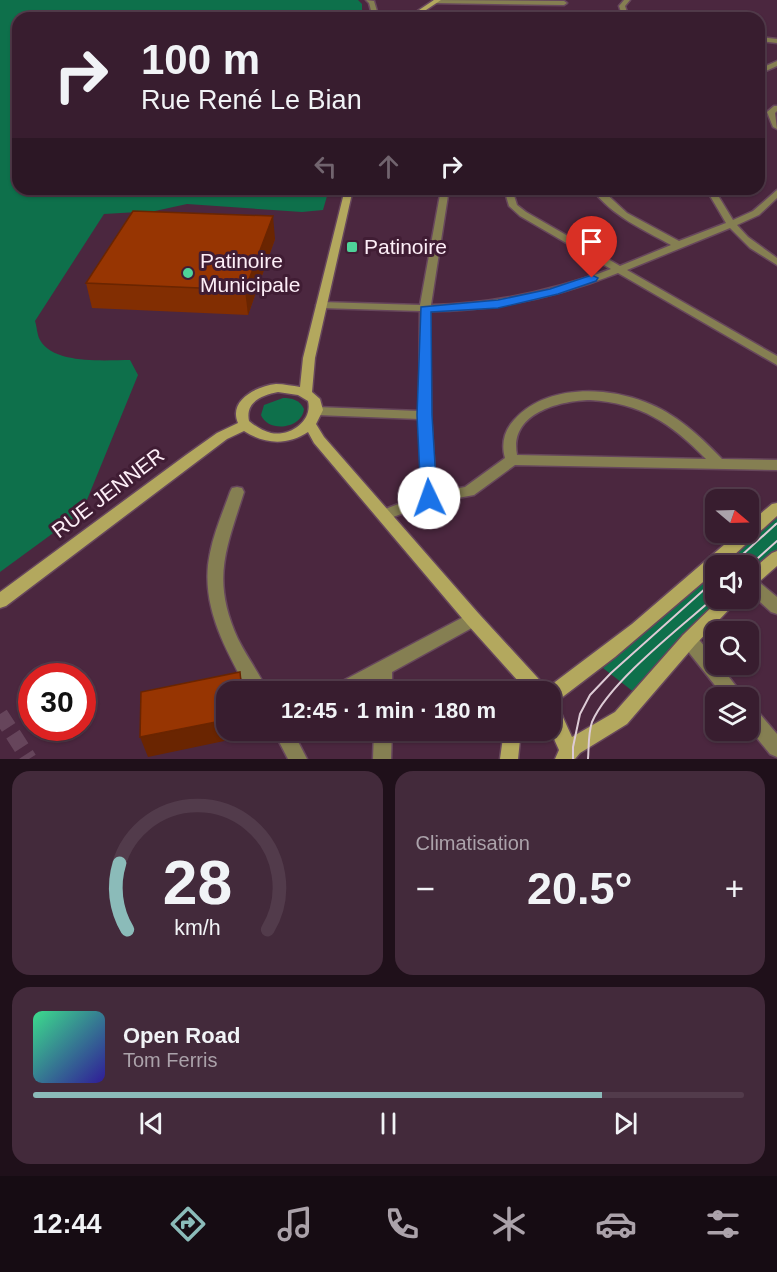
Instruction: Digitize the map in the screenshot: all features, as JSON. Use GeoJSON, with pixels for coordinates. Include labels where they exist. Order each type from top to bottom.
{"type":"FeatureCollection","features":[{"type":"Feature","properties":{"kind":"main road"},"geometry":{"type":"LineString","coordinates":[[419,12],[436,1]]}},
{"type":"Feature","properties":{"kind":"main road"},"geometry":{"type":"LineString","coordinates":[[306,393],[309,358],[348,195]]}},
{"type":"Feature","properties":{"kind":"main road"},"geometry":{"type":"LineString","coordinates":[[314,418],[294,434],[273,437],[258,434],[245,425],[242,415],[247,402],[260,393],[288,388],[306,393],[316,405],[314,418],[319,440],[473,619],[530,681]]}},
{"type":"Feature","properties":{"kind":"main road","name":"RUE JENNER"},"geometry":{"type":"LineString","coordinates":[[0,601],[206,447],[245,425]]}},
{"type":"Feature","properties":{"kind":"main road"},"geometry":{"type":"LineString","coordinates":[[561,688],[591,668],[636,631],[777,508]]}},
{"type":"Feature","properties":{"kind":"main road"},"geometry":{"type":"LineString","coordinates":[[759,574],[777,557]]}},
{"type":"Feature","properties":{"kind":"main road"},"geometry":{"type":"LineString","coordinates":[[561,738],[567,755],[588,736],[621,718],[688,640],[720,609]]}},
{"type":"Feature","properties":{"kind":"main road"},"geometry":{"type":"LineString","coordinates":[[509,759],[511,741]]}},
{"type":"Feature","properties":{"kind":"street"},"geometry":{"type":"LineString","coordinates":[[436,1],[564,3]]}},
{"type":"Feature","properties":{"kind":"street"},"geometry":{"type":"LineString","coordinates":[[765,69],[777,63]]}},
{"type":"Feature","properties":{"kind":"street"},"geometry":{"type":"LineString","coordinates":[[765,65],[777,71]]}},
{"type":"Feature","properties":{"kind":"street"},"geometry":{"type":"LineString","coordinates":[[777,108],[771,112],[777,127]]}},
{"type":"Feature","properties":{"kind":"street"},"geometry":{"type":"LineString","coordinates":[[321,305],[425,309],[498,304],[554,292],[730,225],[756,213],[777,193]]}},
{"type":"Feature","properties":{"kind":"street"},"geometry":{"type":"LineString","coordinates":[[429,498],[425,415],[425,309],[444,195]]}},
{"type":"Feature","properties":{"kind":"street"},"geometry":{"type":"LineString","coordinates":[[510,195],[513,206],[777,361]]}},
{"type":"Feature","properties":{"kind":"street"},"geometry":{"type":"LineString","coordinates":[[600,195],[621,214],[679,245]]}},
{"type":"Feature","properties":{"kind":"street"},"geometry":{"type":"LineString","coordinates":[[713,195],[730,225],[750,244],[777,262]]}},
{"type":"Feature","properties":{"kind":"street"},"geometry":{"type":"LineString","coordinates":[[512,460],[507,446],[523,416],[544,404],[588,396],[638,404],[662,415],[694,437],[719,464]]}},
{"type":"Feature","properties":{"kind":"street"},"geometry":{"type":"LineString","coordinates":[[314,418],[425,415]]}},
{"type":"Feature","properties":{"kind":"street"},"geometry":{"type":"LineString","coordinates":[[385,515],[429,498],[469,491],[512,460],[777,465]]}},
{"type":"Feature","properties":{"kind":"street"},"geometry":{"type":"LineString","coordinates":[[237,492],[217,554],[215,579],[217,606],[236,652],[253,681]]}},
{"type":"Feature","properties":{"kind":"street"},"geometry":{"type":"LineString","coordinates":[[759,592],[777,607]]}},
{"type":"Feature","properties":{"kind":"street"},"geometry":{"type":"LineString","coordinates":[[359,681],[473,619]]}},
{"type":"Feature","properties":{"kind":"street"},"geometry":{"type":"LineString","coordinates":[[688,640],[727,687]]}},
{"type":"Feature","properties":{"kind":"street"},"geometry":{"type":"LineString","coordinates":[[383,668],[383,681]]}},
{"type":"Feature","properties":{"kind":"street"},"geometry":{"type":"LineString","coordinates":[[759,726],[777,748]]}},
{"type":"Feature","properties":{"kind":"street"},"geometry":{"type":"LineString","coordinates":[[288,741],[298,759]]}},
{"type":"Feature","properties":{"kind":"street"},"geometry":{"type":"LineString","coordinates":[[382,759],[383,741]]}},
{"type":"Feature","properties":{"kind":"green space"},"geometry":{"type":"Polygon","coordinates":[[[0,0],[358,0],[362,4],[362,12],[12,12],[12,195],[327,195],[323,210],[302,212],[187,204],[155,211],[104,214],[35,321],[38,336],[47,348],[68,357],[130,360],[138,375],[82,512],[0,572],[0,0]]]}},
{"type":"Feature","properties":{"kind":"green space"},"geometry":{"type":"Polygon","coordinates":[[[283,398],[293,399],[300,403],[304,409],[302,416],[297,421],[284,426],[265,421],[261,415],[264,405],[283,398]]]}},
{"type":"Feature","properties":{"kind":"green space"},"geometry":{"type":"Polygon","coordinates":[[[777,518],[777,550],[759,567],[759,555],[735,555],[749,543],[759,543],[759,534],[777,518]]]}},
{"type":"Feature","properties":{"kind":"green space"},"geometry":{"type":"Polygon","coordinates":[[[705,581],[705,609],[715,609],[635,693],[603,668],[705,581]]]}},
{"type":"Feature","properties":{"kind":"building","name":"Patinoire Municipale"},"geometry":{"type":"Polygon","coordinates":[[[133,211],[273,216],[245,290],[86,283],[133,211]]]}},
{"type":"Feature","properties":{"kind":"building"},"geometry":{"type":"Polygon","coordinates":[[[240,672],[241,681],[216,681],[216,722],[140,737],[141,692],[240,672]]]}},
{"type":"Feature","properties":{"kind":"tunnel"},"geometry":{"type":"LineString","coordinates":[[0,714],[29,759]]}},
{"type":"Feature","properties":{"kind":"tram line"},"geometry":{"type":"LineString","coordinates":[[742,555],[776,524]]}},
{"type":"Feature","properties":{"kind":"tram line"},"geometry":{"type":"LineString","coordinates":[[759,557],[777,541]]}},
{"type":"Feature","properties":{"kind":"tram line"},"geometry":{"type":"LineString","coordinates":[[573,759],[573,747],[580,714],[590,695],[611,673],[705,589]]}},
{"type":"Feature","properties":{"kind":"tram line"},"geometry":{"type":"LineString","coordinates":[[588,759],[592,722],[601,706],[630,672],[705,606]]}},
{"type":"Feature","properties":{"kind":"place","name":"Patinoire"},"geometry":{"type":"Point","coordinates":[352,247]}},
{"type":"Feature","properties":{"kind":"place","name":"Patinoire Municipale"},"geometry":{"type":"Point","coordinates":[188,273]}},
{"type":"Feature","properties":{"kind":"route"},"geometry":{"type":"LineString","coordinates":[[429,498],[425,415],[425,309],[453,309],[498,304],[554,292],[592,278]]}}]}
